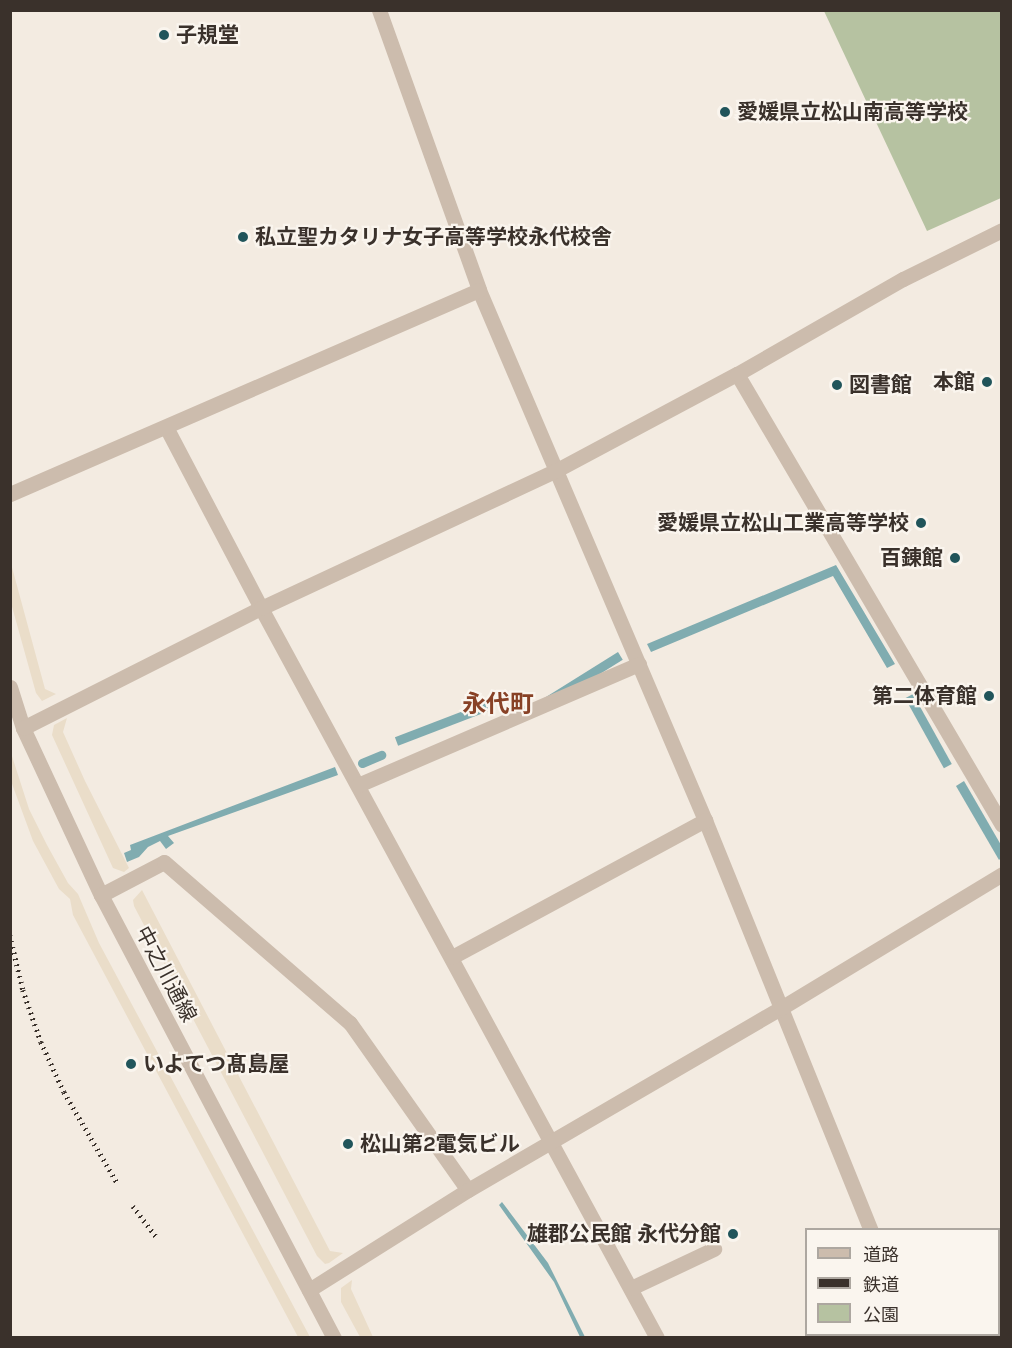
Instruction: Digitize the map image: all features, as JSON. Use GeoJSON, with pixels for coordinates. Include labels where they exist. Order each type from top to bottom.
{"type":"FeatureCollection","features":[{"type":"Feature","properties":{"kind":"street"},"geometry":{"type":"LineString","coordinates":[[379,10],[479,290],[705,820],[870,1228]]}},
{"type":"Feature","properties":{"kind":"street"},"geometry":{"type":"LineString","coordinates":[[23,728],[261,608],[555,471],[737,374],[903,279],[1002,230]]}},
{"type":"Feature","properties":{"kind":"street"},"geometry":{"type":"LineString","coordinates":[[10,494],[479,290]]}},
{"type":"Feature","properties":{"kind":"street"},"geometry":{"type":"LineString","coordinates":[[737,374],[1002,825]]}},
{"type":"Feature","properties":{"kind":"street"},"geometry":{"type":"LineString","coordinates":[[166,427],[261,608],[453,957],[657,1338]]}},
{"type":"Feature","properties":{"kind":"street"},"geometry":{"type":"LineString","coordinates":[[358,785],[639,664]]}},
{"type":"Feature","properties":{"kind":"street","name":"中之川通線"},"geometry":{"type":"LineString","coordinates":[[10,687],[23,728],[101,895],[334,1338]]}},
{"type":"Feature","properties":{"kind":"street"},"geometry":{"type":"LineString","coordinates":[[453,957],[705,820]]}},
{"type":"Feature","properties":{"kind":"street"},"geometry":{"type":"LineString","coordinates":[[101,895],[164,862],[350,1023],[468,1190]]}},
{"type":"Feature","properties":{"kind":"street"},"geometry":{"type":"LineString","coordinates":[[309,1290],[468,1190],[781,1008],[1002,874]]}},
{"type":"Feature","properties":{"kind":"street"},"geometry":{"type":"LineString","coordinates":[[631,1288],[714,1250]]}},
{"type":"Feature","properties":{"kind":"green space"},"geometry":{"type":"Polygon","coordinates":[[[824,11],[1001,11],[1001,198],[927,231],[824,11]]]}},
{"type":"Feature","properties":{"kind":"shaded area"},"geometry":{"type":"Polygon","coordinates":[[[10,560],[45,689],[56,694],[42,701],[36,693],[11,603],[10,560]]]}},
{"type":"Feature","properties":{"kind":"shaded area"},"geometry":{"type":"Polygon","coordinates":[[[67,718],[63,732],[129,868],[124,872],[113,868],[52,735],[54,725],[67,718]]]}},
{"type":"Feature","properties":{"kind":"shaded area"},"geometry":{"type":"Polygon","coordinates":[[[11,753],[29,809],[47,845],[68,883],[78,894],[99,943],[310,1337],[298,1337],[73,915],[70,899],[59,889],[33,841],[11,781],[11,753]]]}},
{"type":"Feature","properties":{"kind":"shaded area"},"geometry":{"type":"Polygon","coordinates":[[[142,890],[330,1251],[343,1253],[329,1263],[325,1264],[317,1256],[134,906],[133,900],[142,890]]]}},
{"type":"Feature","properties":{"kind":"shaded area"},"geometry":{"type":"Polygon","coordinates":[[[352,1280],[351,1289],[373,1337],[360,1337],[341,1302],[341,1288],[352,1280]]]}},
{"type":"Feature","properties":{"kind":"water"},"geometry":{"type":"Polygon","coordinates":[[[836,565],[895,664],[887,668],[833,576],[651,652],[647,644],[836,565]]]}},
{"type":"Feature","properties":{"kind":"water"},"geometry":{"type":"Polygon","coordinates":[[[618,652],[623,660],[530,717],[526,710],[618,652]]]}},
{"type":"Feature","properties":{"kind":"water"},"geometry":{"type":"Polygon","coordinates":[[[913,694],[952,764],[944,768],[905,698],[913,694]]]}},
{"type":"Feature","properties":{"kind":"water"},"geometry":{"type":"Polygon","coordinates":[[[492,700],[495,708],[398,746],[395,737],[492,700]]]}},
{"type":"Feature","properties":{"kind":"water"},"geometry":{"type":"Polygon","coordinates":[[[335,767],[338,775],[168,836],[174,843],[166,849],[160,841],[148,847],[139,857],[127,862],[124,853],[131,850],[130,845],[335,767]]]}},
{"type":"Feature","properties":{"kind":"water"},"geometry":{"type":"Polygon","coordinates":[[[964,781],[1001,845],[999,860],[956,786],[964,781]]]}},
{"type":"Feature","properties":{"kind":"water"},"geometry":{"type":"Polygon","coordinates":[[[502,1202],[548,1263],[585,1337],[580,1337],[554,1282],[499,1205],[502,1202]]]}},
{"type":"Feature","properties":{"kind":"waterway"},"geometry":{"type":"LineString","coordinates":[[362,763],[381,755]]}},
{"type":"Feature","properties":{"kind":"railway"},"geometry":{"type":"LineString","coordinates":[[10,935],[23,990],[41,1042],[64,1092],[118,1184]]}},
{"type":"Feature","properties":{"kind":"railway"},"geometry":{"type":"LineString","coordinates":[[133,1206],[158,1239]]}},
{"type":"Feature","properties":{"kind":"place","name":"子規堂"},"geometry":{"type":"Point","coordinates":[164,35]}},
{"type":"Feature","properties":{"kind":"place","name":"愛媛県立松山南高等学校"},"geometry":{"type":"Point","coordinates":[725,112]}},
{"type":"Feature","properties":{"kind":"place","name":"私立聖カタリナ女子高等学校永代校舎"},"geometry":{"type":"Point","coordinates":[243,237]}},
{"type":"Feature","properties":{"kind":"place","name":"本館"},"geometry":{"type":"Point","coordinates":[987,382]}},
{"type":"Feature","properties":{"kind":"place","name":"図書館"},"geometry":{"type":"Point","coordinates":[837,385]}},
{"type":"Feature","properties":{"kind":"place","name":"愛媛県立松山工業高等学校"},"geometry":{"type":"Point","coordinates":[921,523]}},
{"type":"Feature","properties":{"kind":"place","name":"百錬館"},"geometry":{"type":"Point","coordinates":[955,558]}},
{"type":"Feature","properties":{"kind":"place","name":"第二体育館"},"geometry":{"type":"Point","coordinates":[989,696]}},
{"type":"Feature","properties":{"kind":"place","name":"いよてつ髙島屋"},"geometry":{"type":"Point","coordinates":[131,1064]}},
{"type":"Feature","properties":{"kind":"place","name":"松山第2電気ビル"},"geometry":{"type":"Point","coordinates":[348,1144]}},
{"type":"Feature","properties":{"kind":"place","name":"雄郡公民館 永代分館"},"geometry":{"type":"Point","coordinates":[733,1234]}},
{"type":"Feature","properties":{"kind":"district","name":"永代町"},"geometry":{"type":"Point","coordinates":[498,705]}}]}
